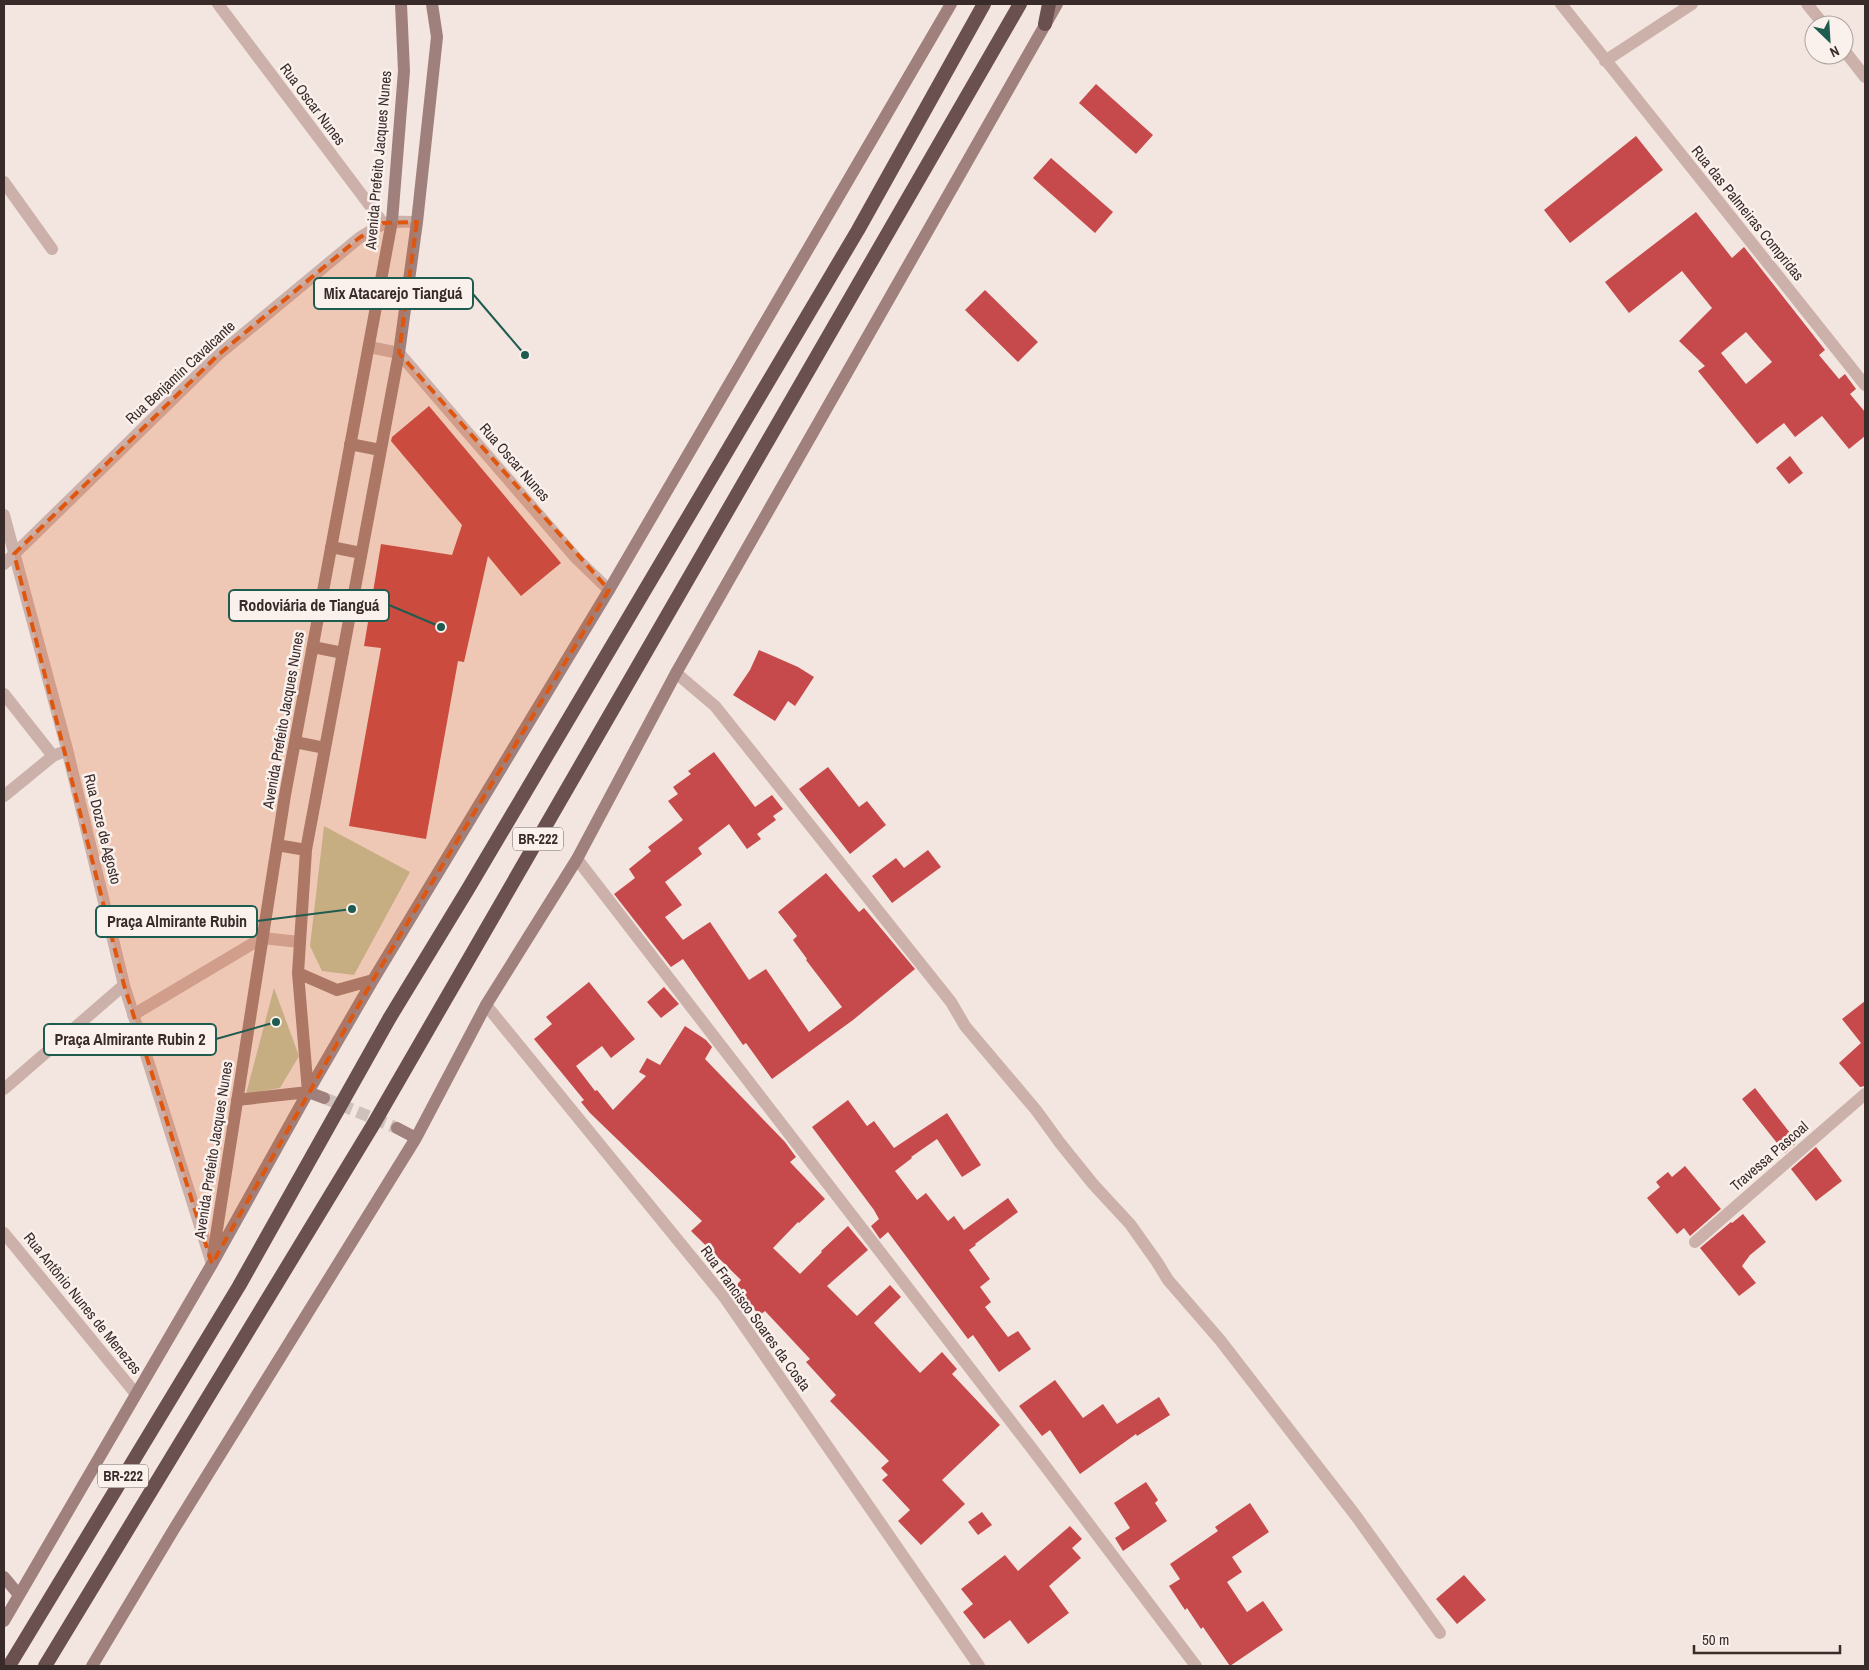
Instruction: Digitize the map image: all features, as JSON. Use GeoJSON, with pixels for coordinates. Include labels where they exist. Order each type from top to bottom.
{"type":"FeatureCollection","features":[{"type":"Feature","properties":{"kind":"highway","name":"BR-222"},"geometry":{"type":"LineString","coordinates":[[9,1666],[239,1286],[389,1019],[858,230],[984,4]]}},
{"type":"Feature","properties":{"kind":"highway","name":"BR-222"},"geometry":{"type":"LineString","coordinates":[[45,1666],[373,1125],[1020,4]]}},
{"type":"Feature","properties":{"kind":"highway"},"geometry":{"type":"LineString","coordinates":[[1045,24],[1049,4]]}},
{"type":"Feature","properties":{"kind":"main road","name":"Avenida Prefeito Jacques Nunes"},"geometry":{"type":"LineString","coordinates":[[212,1264],[277,845],[369,347],[387,222],[404,71],[400,4]]}},
{"type":"Feature","properties":{"kind":"main road"},"geometry":{"type":"LineString","coordinates":[[308,1092],[298,973],[306,850],[398,353],[417,222],[437,37],[432,4]]}},
{"type":"Feature","properties":{"kind":"main road","name":"BR-222"},"geometry":{"type":"LineString","coordinates":[[4,1621],[212,1264],[372,980],[609,590],[951,4]]}},
{"type":"Feature","properties":{"kind":"main road"},"geometry":{"type":"LineString","coordinates":[[92,1666],[174,1529],[416,1138],[486,1005],[577,859],[676,672],[1057,4]]}},
{"type":"Feature","properties":{"kind":"main road"},"geometry":{"type":"LineString","coordinates":[[350,444],[380,450]]}},
{"type":"Feature","properties":{"kind":"main road"},"geometry":{"type":"LineString","coordinates":[[331,547],[361,553]]}},
{"type":"Feature","properties":{"kind":"main road"},"geometry":{"type":"LineString","coordinates":[[313,647],[343,652]]}},
{"type":"Feature","properties":{"kind":"main road"},"geometry":{"type":"LineString","coordinates":[[295,742],[325,748]]}},
{"type":"Feature","properties":{"kind":"main road"},"geometry":{"type":"LineString","coordinates":[[277,845],[306,850]]}},
{"type":"Feature","properties":{"kind":"main road"},"geometry":{"type":"LineString","coordinates":[[298,973],[338,990],[372,980]]}},
{"type":"Feature","properties":{"kind":"main road"},"geometry":{"type":"LineString","coordinates":[[237,1100],[308,1092],[324,1098]]}},
{"type":"Feature","properties":{"kind":"main road"},"geometry":{"type":"LineString","coordinates":[[397,1128],[416,1138]]}},
{"type":"Feature","properties":{"kind":"main road"},"geometry":{"type":"LineString","coordinates":[[4,1577],[19,1595]]}},
{"type":"Feature","properties":{"kind":"street","name":"Rua Oscar Nunes"},"geometry":{"type":"LineString","coordinates":[[218,4],[387,222]]}},
{"type":"Feature","properties":{"kind":"street","name":"Rua das Palmeiras Compridas"},"geometry":{"type":"LineString","coordinates":[[1561,4],[1865,385]]}},
{"type":"Feature","properties":{"kind":"street"},"geometry":{"type":"LineString","coordinates":[[1605,60],[1692,4]]}},
{"type":"Feature","properties":{"kind":"street"},"geometry":{"type":"LineString","coordinates":[[1807,4],[1816,15]]}},
{"type":"Feature","properties":{"kind":"street"},"geometry":{"type":"LineString","coordinates":[[1854,63],[1865,77]]}},
{"type":"Feature","properties":{"kind":"street"},"geometry":{"type":"LineString","coordinates":[[4,182],[52,249]]}},
{"type":"Feature","properties":{"kind":"street"},"geometry":{"type":"LineString","coordinates":[[387,222],[417,222]]}},
{"type":"Feature","properties":{"kind":"street","name":"Rua Benjamin Cavalcante"},"geometry":{"type":"LineString","coordinates":[[4,564],[218,355],[359,238],[387,222]]}},
{"type":"Feature","properties":{"kind":"street"},"geometry":{"type":"LineString","coordinates":[[369,347],[398,353]]}},
{"type":"Feature","properties":{"kind":"street","name":"Rua Oscar Nunes"},"geometry":{"type":"LineString","coordinates":[[398,353],[576,558],[609,590]]}},
{"type":"Feature","properties":{"kind":"street","name":"Rua Doze de Agosto"},"geometry":{"type":"LineString","coordinates":[[4,515],[67,750],[124,985],[212,1264]]}},
{"type":"Feature","properties":{"kind":"street"},"geometry":{"type":"LineString","coordinates":[[676,672],[715,706],[951,1002],[965,1026],[1036,1110],[1093,1184],[1130,1224],[1158,1262],[1168,1280],[1220,1340],[1356,1516],[1440,1633]]}},
{"type":"Feature","properties":{"kind":"street"},"geometry":{"type":"LineString","coordinates":[[4,694],[53,756]]}},
{"type":"Feature","properties":{"kind":"street"},"geometry":{"type":"LineString","coordinates":[[4,796],[53,756],[67,750]]}},
{"type":"Feature","properties":{"kind":"street"},"geometry":{"type":"LineString","coordinates":[[577,859],[1027,1442],[1196,1666]]}},
{"type":"Feature","properties":{"kind":"street"},"geometry":{"type":"LineString","coordinates":[[133,1015],[262,938],[300,942]]}},
{"type":"Feature","properties":{"kind":"street"},"geometry":{"type":"LineString","coordinates":[[4,1089],[124,985]]}},
{"type":"Feature","properties":{"kind":"street","name":"Rua Francisco Soares da Costa"},"geometry":{"type":"LineString","coordinates":[[486,1005],[725,1298],[980,1666]]}},
{"type":"Feature","properties":{"kind":"street","name":"Travessa Pascoal"},"geometry":{"type":"LineString","coordinates":[[1695,1242],[1865,1094]]}},
{"type":"Feature","properties":{"kind":"street","name":"Rua Antônio Nunes de Menezes"},"geometry":{"type":"LineString","coordinates":[[4,1233],[136,1394]]}},
{"type":"Feature","properties":{"kind":"highlighted area"},"geometry":{"type":"Polygon","coordinates":[[[417,222],[399,353],[609,590],[373,980],[212,1264],[124,985],[14,554],[218,355],[359,238],[383,223],[417,222]]]}},
{"type":"Feature","properties":{"kind":"green space"},"geometry":{"type":"Polygon","coordinates":[[[324,826],[410,872],[354,975],[322,971],[310,946],[324,826]]]}},
{"type":"Feature","properties":{"kind":"green space"},"geometry":{"type":"Polygon","coordinates":[[[274,988],[299,1056],[280,1088],[246,1094],[274,988]]]}},
{"type":"Feature","properties":{"kind":"building"},"geometry":{"type":"Polygon","coordinates":[[[1096,84],[1153,135],[1136,154],[1079,103],[1096,84]]]}},
{"type":"Feature","properties":{"kind":"building"},"geometry":{"type":"Polygon","coordinates":[[[1636,136],[1663,170],[1570,243],[1544,210],[1636,136]]]}},
{"type":"Feature","properties":{"kind":"building"},"geometry":{"type":"Polygon","coordinates":[[[1051,158],[1113,212],[1095,233],[1033,178],[1051,158]]]}},
{"type":"Feature","properties":{"kind":"building"},"geometry":{"type":"Polygon","coordinates":[[[1696,212],[1732,258],[1744,247],[1825,350],[1819,355],[1839,379],[1845,374],[1856,389],[1850,394],[1865,412],[1865,436],[1849,449],[1822,416],[1795,437],[1784,423],[1757,444],[1698,371],[1705,366],[1679,341],[1712,308],[1682,271],[1629,313],[1605,282],[1696,212]],[[1746,332],[1721,353],[1746,384],[1772,362],[1746,332]]]}},
{"type":"Feature","properties":{"kind":"building"},"geometry":{"type":"Polygon","coordinates":[[[985,290],[1038,342],[1018,362],[965,310],[985,290]]]}},
{"type":"Feature","properties":{"kind":"building"},"geometry":{"type":"Polygon","coordinates":[[[429,406],[561,563],[521,596],[488,556],[464,662],[458,661],[426,839],[349,826],[381,648],[364,646],[381,544],[452,555],[462,525],[391,441],[392,437],[429,406]]]}},
{"type":"Feature","properties":{"kind":"building"},"geometry":{"type":"Polygon","coordinates":[[[1790,456],[1803,473],[1789,484],[1776,468],[1790,456]]]}},
{"type":"Feature","properties":{"kind":"building"},"geometry":{"type":"Polygon","coordinates":[[[759,650],[798,667],[814,677],[795,706],[788,701],[775,721],[733,695],[750,670],[759,650]]]}},
{"type":"Feature","properties":{"kind":"building"},"geometry":{"type":"Polygon","coordinates":[[[714,752],[755,807],[772,795],[783,809],[773,816],[776,820],[757,834],[761,839],[747,849],[729,824],[698,848],[702,854],[665,882],[682,905],[665,917],[683,940],[710,922],[749,980],[766,969],[809,1032],[842,1007],[806,960],[793,940],[797,936],[778,912],[826,873],[859,912],[864,908],[915,969],[853,1020],[772,1079],[746,1043],[743,1045],[683,959],[671,967],[614,894],[635,878],[629,869],[651,851],[648,847],[683,820],[668,801],[678,794],[673,787],[691,774],[688,771],[714,752]]]}},
{"type":"Feature","properties":{"kind":"building"},"geometry":{"type":"Polygon","coordinates":[[[828,767],[859,807],[867,801],[886,825],[850,854],[799,789],[828,767]]]}},
{"type":"Feature","properties":{"kind":"building"},"geometry":{"type":"Polygon","coordinates":[[[928,850],[941,867],[892,903],[872,876],[896,858],[904,868],[928,850]]]}},
{"type":"Feature","properties":{"kind":"building"},"geometry":{"type":"Polygon","coordinates":[[[589,982],[635,1039],[611,1058],[602,1046],[576,1066],[595,1091],[597,1090],[613,1110],[646,1076],[639,1072],[647,1058],[660,1065],[685,1026],[706,1040],[712,1047],[705,1059],[785,1142],[796,1157],[790,1162],[825,1199],[798,1222],[773,1248],[800,1274],[848,1226],[868,1250],[827,1286],[857,1316],[890,1285],[901,1297],[874,1323],[920,1373],[942,1352],[957,1369],[952,1374],[1000,1425],[942,1480],[965,1504],[921,1545],[898,1521],[910,1510],[882,1480],[888,1475],[881,1468],[889,1461],[830,1401],[836,1395],[806,1362],[810,1359],[765,1311],[760,1315],[733,1289],[741,1280],[691,1231],[702,1221],[590,1113],[581,1102],[584,1100],[534,1039],[552,1024],[546,1017],[589,982]]]}},
{"type":"Feature","properties":{"kind":"building"},"geometry":{"type":"Polygon","coordinates":[[[664,987],[679,1004],[661,1018],[647,1002],[664,987]]]}},
{"type":"Feature","properties":{"kind":"building"},"geometry":{"type":"Polygon","coordinates":[[[1865,1001],[1865,1086],[1860,1087],[1839,1063],[1861,1043],[1842,1019],[1865,1001]]]}},
{"type":"Feature","properties":{"kind":"building"},"geometry":{"type":"Polygon","coordinates":[[[1755,1088],[1797,1142],[1785,1153],[1742,1099],[1755,1088]]]}},
{"type":"Feature","properties":{"kind":"building"},"geometry":{"type":"Polygon","coordinates":[[[848,1100],[867,1126],[874,1121],[894,1148],[947,1113],[981,1165],[962,1177],[937,1139],[895,1171],[917,1200],[926,1193],[948,1221],[954,1216],[964,1230],[1008,1198],[1018,1212],[969,1250],[990,1279],[980,1287],[991,1302],[985,1307],[1008,1337],[1018,1331],[1031,1349],[999,1372],[973,1335],[968,1339],[888,1232],[880,1239],[871,1226],[879,1219],[874,1210],[812,1127],[848,1100]]]}},
{"type":"Feature","properties":{"kind":"building"},"geometry":{"type":"Polygon","coordinates":[[[1816,1147],[1842,1181],[1816,1201],[1791,1169],[1816,1147]]]}},
{"type":"Feature","properties":{"kind":"building"},"geometry":{"type":"Polygon","coordinates":[[[1685,1166],[1721,1209],[1690,1236],[1684,1228],[1677,1234],[1647,1198],[1660,1187],[1656,1182],[1668,1172],[1672,1177],[1685,1166]]]}},
{"type":"Feature","properties":{"kind":"building"},"geometry":{"type":"Polygon","coordinates":[[[1743,1214],[1766,1242],[1750,1255],[1742,1266],[1756,1283],[1739,1296],[1700,1248],[1743,1214]]]}},
{"type":"Feature","properties":{"kind":"building"},"geometry":{"type":"Polygon","coordinates":[[[1055,1380],[1083,1418],[1103,1404],[1117,1424],[1159,1397],[1170,1415],[1137,1436],[1136,1434],[1080,1474],[1050,1430],[1042,1436],[1019,1406],[1055,1380]]]}},
{"type":"Feature","properties":{"kind":"building"},"geometry":{"type":"Polygon","coordinates":[[[1146,1482],[1158,1500],[1155,1503],[1167,1521],[1123,1551],[1115,1538],[1130,1528],[1114,1503],[1146,1482]]]}},
{"type":"Feature","properties":{"kind":"building"},"geometry":{"type":"Polygon","coordinates":[[[1250,1503],[1269,1532],[1232,1557],[1242,1572],[1227,1582],[1247,1612],[1263,1601],[1283,1630],[1230,1666],[1203,1627],[1201,1629],[1187,1608],[1185,1610],[1169,1586],[1180,1579],[1170,1564],[1218,1531],[1215,1527],[1250,1503]]]}},
{"type":"Feature","properties":{"kind":"building"},"geometry":{"type":"Polygon","coordinates":[[[982,1512],[992,1525],[978,1535],[968,1522],[982,1512]]]}},
{"type":"Feature","properties":{"kind":"building"},"geometry":{"type":"Polygon","coordinates":[[[1070,1526],[1082,1539],[1072,1548],[1081,1558],[1049,1586],[1069,1613],[1028,1644],[1010,1620],[984,1639],[963,1612],[973,1604],[961,1589],[1005,1555],[1018,1571],[1070,1526]]]}},
{"type":"Feature","properties":{"kind":"building"},"geometry":{"type":"Polygon","coordinates":[[[1464,1575],[1486,1600],[1457,1624],[1436,1599],[1464,1575]]]}},
{"type":"Feature","properties":{"kind":"tunnel"},"geometry":{"type":"LineString","coordinates":[[324,1098],[397,1128]]}},
{"type":"Feature","properties":{"kind":"place","name":"Mix Atacarejo Tianguá"},"geometry":{"type":"Point","coordinates":[525,355]}},
{"type":"Feature","properties":{"kind":"place","name":"Rodoviária de Tianguá"},"geometry":{"type":"Point","coordinates":[441,627]}},
{"type":"Feature","properties":{"kind":"place","name":"Praça Almirante Rubin"},"geometry":{"type":"Point","coordinates":[352,909]}},
{"type":"Feature","properties":{"kind":"place","name":"Praça Almirante Rubin 2"},"geometry":{"type":"Point","coordinates":[276,1022]}}]}
